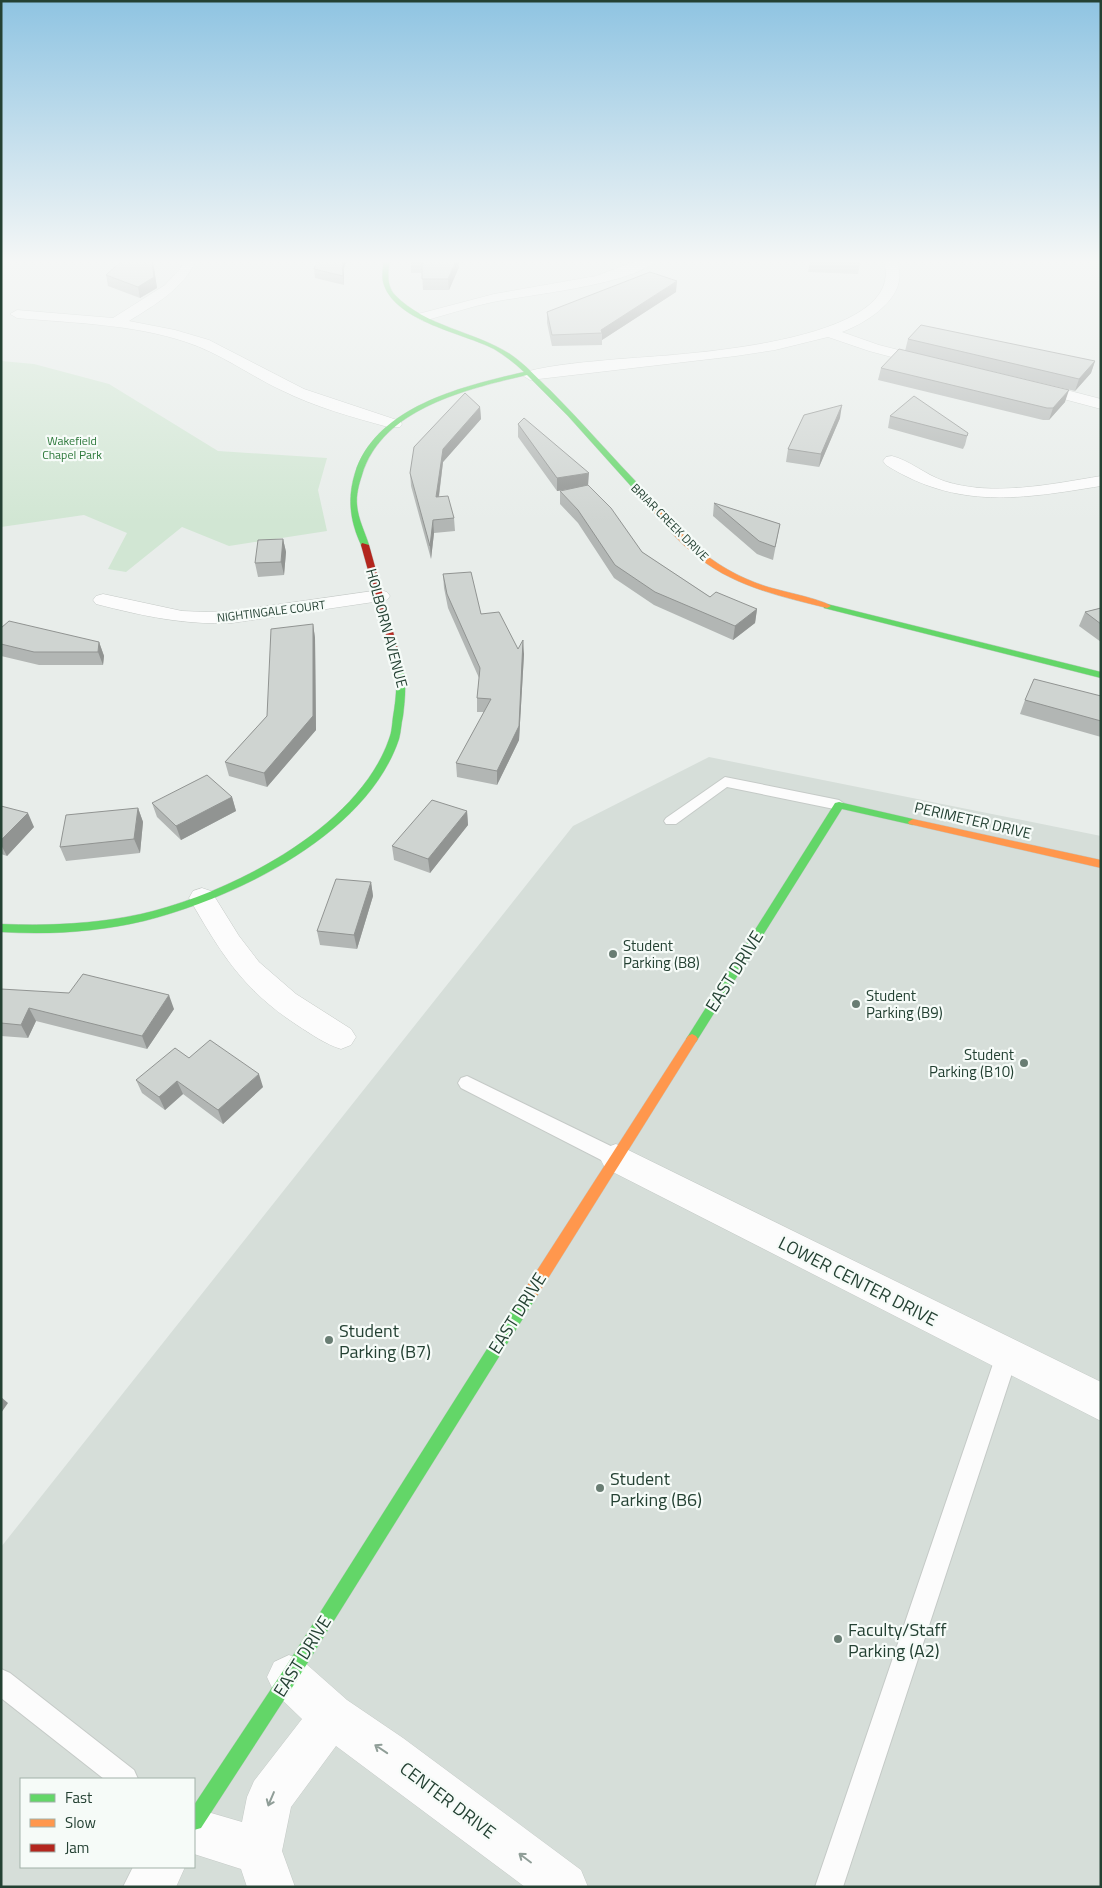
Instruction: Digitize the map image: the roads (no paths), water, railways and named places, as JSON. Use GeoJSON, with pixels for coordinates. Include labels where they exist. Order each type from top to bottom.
{"type":"FeatureCollection","features":[{"type":"Feature","properties":{"kind":"street"},"geometry":{"type":"LineString","coordinates":[[211,347],[232,356],[259,374],[289,388],[358,414],[394,424]]}},
{"type":"Feature","properties":{"kind":"street","name":"BRIAR CREEK DRIVE"},"geometry":{"type":"LineString","coordinates":[[497,347],[509,355],[529,374],[698,553],[727,573],[777,593],[1101,675]]}},
{"type":"Feature","properties":{"kind":"street","name":"HOLBORN AVENUE"},"geometry":{"type":"LineString","coordinates":[[1,928],[68,929],[118,922],[163,912],[202,898],[248,878],[291,854],[328,828],[358,799],[378,773],[393,746],[402,719],[404,693],[380,596],[353,504],[356,472],[363,457],[374,442],[394,424],[443,397],[479,385],[529,374],[764,347]]}},
{"type":"Feature","properties":{"kind":"street"},"geometry":{"type":"LineString","coordinates":[[873,347],[944,366]]}},
{"type":"Feature","properties":{"kind":"street"},"geometry":{"type":"LineString","coordinates":[[1019,384],[1101,404]]}},
{"type":"Feature","properties":{"kind":"street"},"geometry":{"type":"LineString","coordinates":[[892,461],[906,472],[938,486],[979,493],[1030,492],[1101,480]]}},
{"type":"Feature","properties":{"kind":"street","name":"NIGHTINGALE COURT"},"geometry":{"type":"LineString","coordinates":[[103,600],[182,617],[206,618],[232,617],[380,596]]}},
{"type":"Feature","properties":{"kind":"street","name":"PERIMETER DRIVE"},"geometry":{"type":"LineString","coordinates":[[839,805],[1101,864]]}},
{"type":"Feature","properties":{"kind":"street","name":"EAST DRIVE"},"geometry":{"type":"LineString","coordinates":[[195,1819],[289,1677],[839,805]]}},
{"type":"Feature","properties":{"kind":"street"},"geometry":{"type":"LineString","coordinates":[[202,898],[239,957],[267,988],[302,1014],[341,1037]]}},
{"type":"Feature","properties":{"kind":"street","name":"LOWER CENTER DRIVE"},"geometry":{"type":"LineString","coordinates":[[616,1158],[1101,1402]]}},
{"type":"Feature","properties":{"kind":"street","name":"CENTER DRIVE"},"geometry":{"type":"LineString","coordinates":[[289,1677],[331,1716],[387,1754],[564,1887]]}},
{"type":"Feature","properties":{"kind":"street"},"geometry":{"type":"LineString","coordinates":[[195,1832],[265,1869],[270,1797],[331,1716]]}},
{"type":"Feature","properties":{"kind":"street"},"geometry":{"type":"LineString","coordinates":[[147,1887],[160,1868]]}},
{"type":"Feature","properties":{"kind":"lane"},"geometry":{"type":"LineString","coordinates":[[670,821],[725,782],[839,805]]}},
{"type":"Feature","properties":{"kind":"lane"},"geometry":{"type":"LineString","coordinates":[[467,1083],[616,1158]]}},
{"type":"Feature","properties":{"kind":"lane"},"geometry":{"type":"LineString","coordinates":[[829,1887],[1007,1355]]}},
{"type":"Feature","properties":{"kind":"lane"},"geometry":{"type":"LineString","coordinates":[[1,1682],[124,1778]]}},
{"type":"Feature","properties":{"kind":"place","name":"Student Parking (B8)"},"geometry":{"type":"Point","coordinates":[613,954]}},
{"type":"Feature","properties":{"kind":"place","name":"Student Parking (B9)"},"geometry":{"type":"Point","coordinates":[856,1004]}},
{"type":"Feature","properties":{"kind":"place","name":"Student Parking (B10)"},"geometry":{"type":"Point","coordinates":[1024,1063]}},
{"type":"Feature","properties":{"kind":"place","name":"Student Parking (B7)"},"geometry":{"type":"Point","coordinates":[329,1340]}},
{"type":"Feature","properties":{"kind":"place","name":"Student Parking (B6)"},"geometry":{"type":"Point","coordinates":[600,1488]}},
{"type":"Feature","properties":{"kind":"place","name":"Faculty/Staff Parking (A2)"},"geometry":{"type":"Point","coordinates":[838,1639]}},
{"type":"Feature","properties":{"kind":"park label","name":"Wakefield Chapel Park"},"geometry":{"type":"Point","coordinates":[72,447]}}]}
